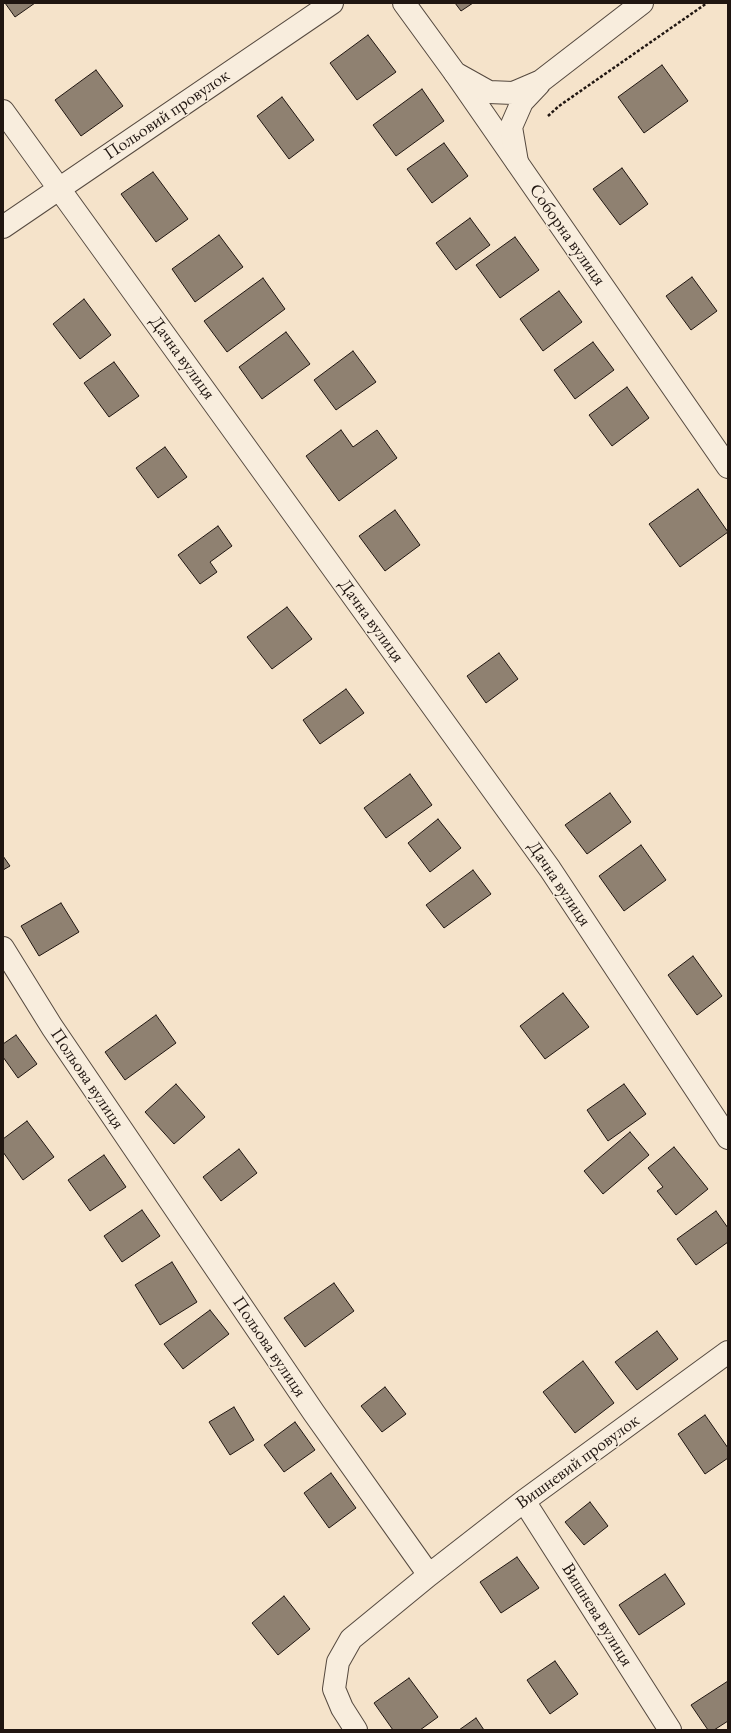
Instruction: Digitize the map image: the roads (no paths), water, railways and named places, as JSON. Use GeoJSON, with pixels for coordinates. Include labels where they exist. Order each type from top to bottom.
{"type":"FeatureCollection","features":[{"type":"Feature","properties":{"kind":"street","name":"Польовий провулок"},"geometry":{"type":"LineString","coordinates":[[3,226],[332,3]]}},
{"type":"Feature","properties":{"kind":"street","name":"Соборна вулиця"},"geometry":{"type":"LineString","coordinates":[[404,3],[455,73],[728,467]]}},
{"type":"Feature","properties":{"kind":"street"},"geometry":{"type":"LineString","coordinates":[[517,162],[511,127],[522,102],[541,81],[642,3]]}},
{"type":"Feature","properties":{"kind":"street"},"geometry":{"type":"LineString","coordinates":[[455,73],[489,92],[513,93],[541,81]]}},
{"type":"Feature","properties":{"kind":"street","name":"Дачна вулиця"},"geometry":{"type":"LineString","coordinates":[[3,111],[550,869],[728,1138]]}},
{"type":"Feature","properties":{"kind":"street","name":"Польова вулиця"},"geometry":{"type":"LineString","coordinates":[[3,948],[52,1027],[296,1387],[429,1575]]}},
{"type":"Feature","properties":{"kind":"street","name":"Вишневий провулок"},"geometry":{"type":"LineString","coordinates":[[429,1575],[524,1500],[728,1352]]}},
{"type":"Feature","properties":{"kind":"street","name":"Вишнева вулиця"},"geometry":{"type":"LineString","coordinates":[[524,1500],[670,1730]]}},
{"type":"Feature","properties":{"kind":"street"},"geometry":{"type":"LineString","coordinates":[[356,1730],[342,1708],[334,1689],[338,1662],[351,1639],[429,1575]]}}]}
